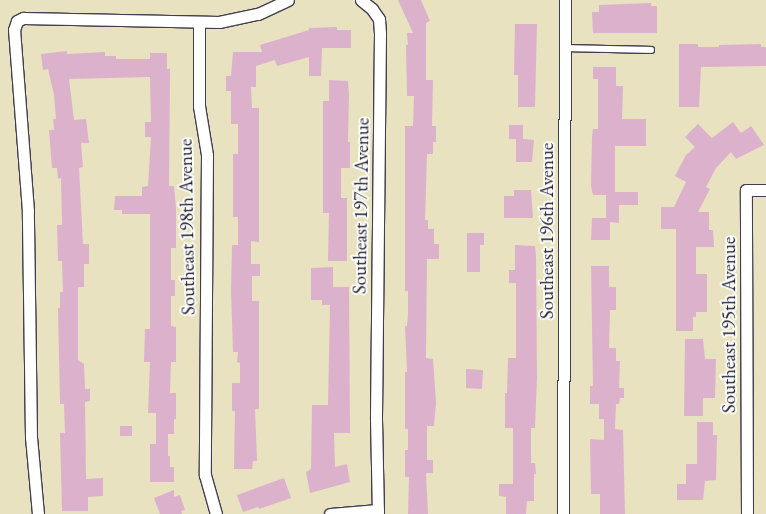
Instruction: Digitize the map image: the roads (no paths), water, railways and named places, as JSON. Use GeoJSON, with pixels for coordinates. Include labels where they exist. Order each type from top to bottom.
{"type":"FeatureCollection","features":[{"type":"Feature","properties":{"kind":"street"},"geometry":{"type":"LineString","coordinates":[[38,514],[31,437],[28,211],[14,30],[17,21],[23,18],[199,23],[236,20],[258,14],[288,0]]}},
{"type":"Feature","properties":{"kind":"street","name":"Southeast 197th Avenue"},"geometry":{"type":"LineString","coordinates":[[361,0],[372,9],[379,19],[380,34],[376,419],[378,512]]}},
{"type":"Feature","properties":{"kind":"street","name":"Southeast 196th Avenue"},"geometry":{"type":"LineString","coordinates":[[563,514],[565,0]]}},
{"type":"Feature","properties":{"kind":"street","name":"Southeast 198th Avenue"},"geometry":{"type":"LineString","coordinates":[[199,23],[199,106],[207,155],[205,475],[216,514]]}},
{"type":"Feature","properties":{"kind":"street","name":"Southeast 195th Avenue"},"geometry":{"type":"LineString","coordinates":[[747,514],[746,190],[766,190]]}},
{"type":"Feature","properties":{"kind":"street"},"geometry":{"type":"LineString","coordinates":[[330,514],[378,512]]}},
{"type":"Feature","properties":{"kind":"lane"},"geometry":{"type":"LineString","coordinates":[[565,48],[651,50]]}}]}
